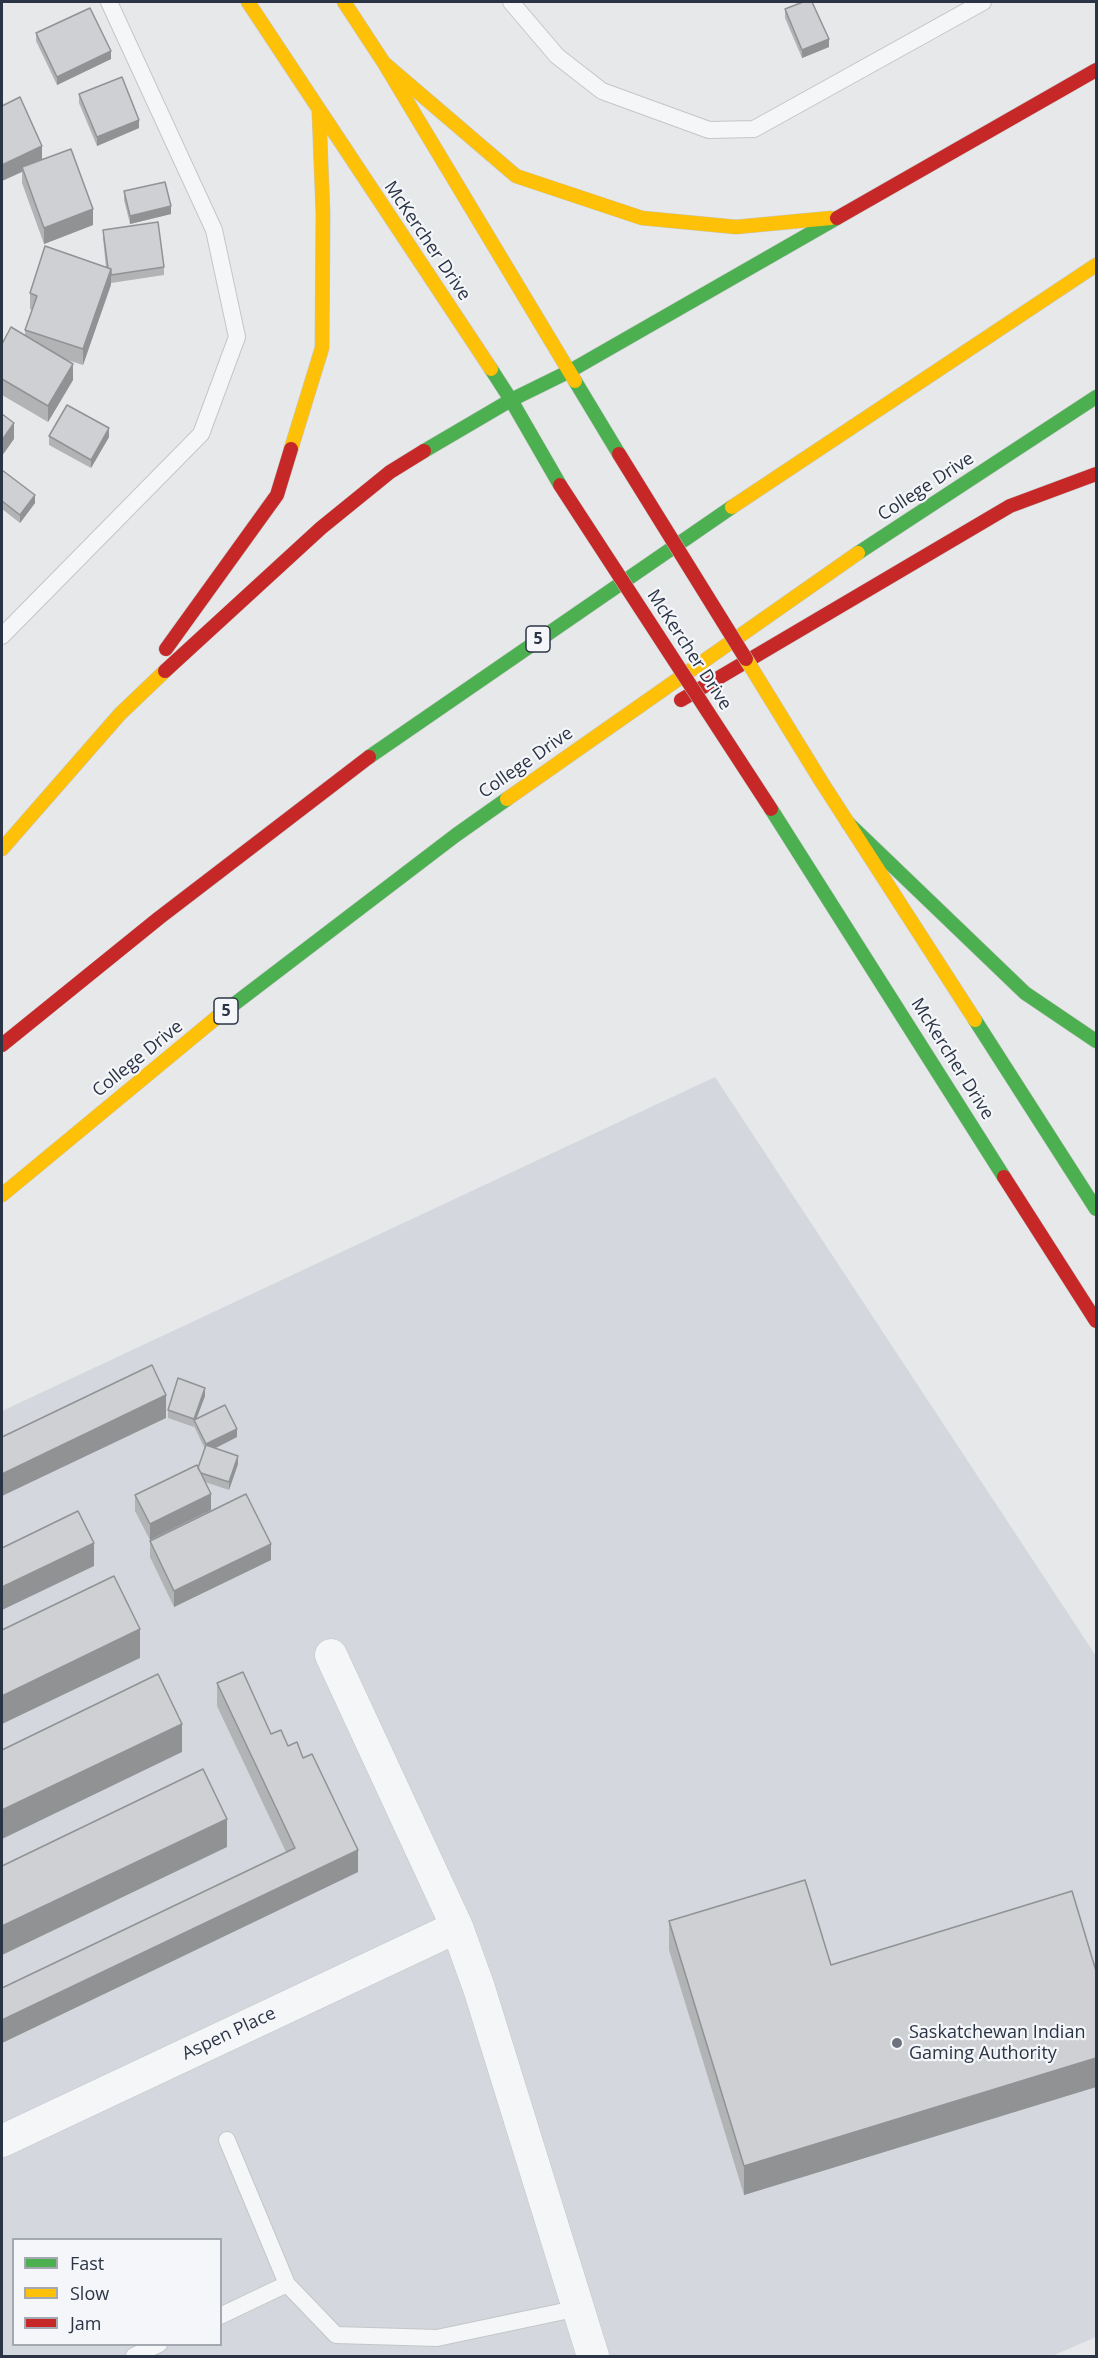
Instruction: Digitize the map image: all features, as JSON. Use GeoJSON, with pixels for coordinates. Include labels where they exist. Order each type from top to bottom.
{"type":"FeatureCollection","features":[{"type":"Feature","properties":{"kind":"main road","name":"McKercher Drive"},"geometry":{"type":"LineString","coordinates":[[248,2],[511,400],[560,485],[771,809],[1096,1321]]}},
{"type":"Feature","properties":{"kind":"main road"},"geometry":{"type":"LineString","coordinates":[[344,2],[384,63],[619,454],[820,781],[1096,1209]]}},
{"type":"Feature","properties":{"kind":"main road"},"geometry":{"type":"LineString","coordinates":[[384,63],[516,176],[631,215],[736,227],[841,217]]}},
{"type":"Feature","properties":{"kind":"main road"},"geometry":{"type":"LineString","coordinates":[[2,849],[120,714],[214,623],[321,528],[390,472],[511,400],[570,371],[1096,70]]}},
{"type":"Feature","properties":{"kind":"main road"},"geometry":{"type":"LineString","coordinates":[[120,714],[277,495],[322,348],[323,214],[319,112]]}},
{"type":"Feature","properties":{"kind":"main road","name":"5"},"geometry":{"type":"LineString","coordinates":[[2,1045],[159,918],[377,751],[668,550],[1096,265]]}},
{"type":"Feature","properties":{"kind":"main road","name":"College Drive"},"geometry":{"type":"LineString","coordinates":[[2,1195],[236,1002],[456,835],[824,575],[1096,397]]}},
{"type":"Feature","properties":{"kind":"main road"},"geometry":{"type":"LineString","coordinates":[[667,709],[1010,507],[1096,474]]}},
{"type":"Feature","properties":{"kind":"main road"},"geometry":{"type":"LineString","coordinates":[[456,835],[627,733]]}},
{"type":"Feature","properties":{"kind":"main road"},"geometry":{"type":"LineString","coordinates":[[848,823],[1025,993],[1096,1041]]}},
{"type":"Feature","properties":{"kind":"street"},"geometry":{"type":"LineString","coordinates":[[331,1655],[457,1927],[479,1988],[593,2356]]}},
{"type":"Feature","properties":{"kind":"street","name":"Aspen Place"},"geometry":{"type":"LineString","coordinates":[[2,2141],[457,1927]]}},
{"type":"Feature","properties":{"kind":"lane"},"geometry":{"type":"LineString","coordinates":[[2,636],[201,434],[237,338],[214,230],[109,2]]}},
{"type":"Feature","properties":{"kind":"lane"},"geometry":{"type":"LineString","coordinates":[[511,2],[557,56],[602,91],[710,130],[753,129],[983,2]]}},
{"type":"Feature","properties":{"kind":"lane"},"geometry":{"type":"LineString","coordinates":[[226,2140],[287,2284],[336,2336],[437,2338],[579,2308]]}},
{"type":"Feature","properties":{"kind":"lane"},"geometry":{"type":"LineString","coordinates":[[222,2315],[287,2284]]}},
{"type":"Feature","properties":{"kind":"lane"},"geometry":{"type":"LineString","coordinates":[[134,2356],[155,2346]]}},
{"type":"Feature","properties":{"kind":"shaded area"},"geometry":{"type":"Polygon","coordinates":[[[715,1077],[1096,1656],[1096,2337],[1052,2356],[2,2356],[2,1411],[715,1077]]]}},
{"type":"Feature","properties":{"kind":"building"},"geometry":{"type":"Polygon","coordinates":[[[803,2],[812,2],[829,39],[802,50],[785,9],[803,2]]]}},
{"type":"Feature","properties":{"kind":"building"},"geometry":{"type":"Polygon","coordinates":[[[90,8],[111,51],[57,77],[36,33],[90,8]]]}},
{"type":"Feature","properties":{"kind":"building"},"geometry":{"type":"Polygon","coordinates":[[[122,77],[139,120],[97,137],[79,94],[122,77]]]}},
{"type":"Feature","properties":{"kind":"building"},"geometry":{"type":"Polygon","coordinates":[[[20,97],[42,146],[2,165],[2,106],[20,97]]]}},
{"type":"Feature","properties":{"kind":"building"},"geometry":{"type":"Polygon","coordinates":[[[71,149],[93,209],[44,228],[22,167],[71,149]]]}},
{"type":"Feature","properties":{"kind":"building"},"geometry":{"type":"Polygon","coordinates":[[[165,182],[171,206],[130,216],[124,191],[165,182]]]}},
{"type":"Feature","properties":{"kind":"building"},"geometry":{"type":"Polygon","coordinates":[[[158,222],[164,267],[111,275],[103,230],[158,222]]]}},
{"type":"Feature","properties":{"kind":"building"},"geometry":{"type":"Polygon","coordinates":[[[45,246],[111,269],[83,349],[25,330],[37,296],[30,293],[45,246]]]}},
{"type":"Feature","properties":{"kind":"building"},"geometry":{"type":"Polygon","coordinates":[[[11,327],[73,364],[48,406],[2,379],[2,344],[11,327]]]}},
{"type":"Feature","properties":{"kind":"building"},"geometry":{"type":"Polygon","coordinates":[[[67,405],[109,428],[91,460],[49,436],[67,405]]]}},
{"type":"Feature","properties":{"kind":"building"},"geometry":{"type":"Polygon","coordinates":[[[2,414],[14,423],[2,440],[2,414]]]}},
{"type":"Feature","properties":{"kind":"building"},"geometry":{"type":"Polygon","coordinates":[[[2,470],[35,495],[20,515],[2,501],[2,470]]]}},
{"type":"Feature","properties":{"kind":"building"},"geometry":{"type":"Polygon","coordinates":[[[152,1365],[166,1395],[2,1474],[2,1437],[152,1365]]]}},
{"type":"Feature","properties":{"kind":"building"},"geometry":{"type":"Polygon","coordinates":[[[178,1378],[205,1388],[194,1419],[168,1410],[178,1378]]]}},
{"type":"Feature","properties":{"kind":"building"},"geometry":{"type":"Polygon","coordinates":[[[225,1405],[237,1429],[206,1444],[194,1420],[225,1405]]]}},
{"type":"Feature","properties":{"kind":"building"},"geometry":{"type":"Polygon","coordinates":[[[206,1445],[238,1456],[229,1482],[201,1473],[198,1468],[206,1445]]]}},
{"type":"Feature","properties":{"kind":"building"},"geometry":{"type":"Polygon","coordinates":[[[197,1465],[211,1494],[150,1524],[135,1495],[197,1465]]]}},
{"type":"Feature","properties":{"kind":"building"},"geometry":{"type":"Polygon","coordinates":[[[246,1494],[271,1544],[174,1591],[150,1541],[246,1494]]]}},
{"type":"Feature","properties":{"kind":"building"},"geometry":{"type":"Polygon","coordinates":[[[78,1511],[94,1543],[2,1587],[2,1548],[78,1511]]]}},
{"type":"Feature","properties":{"kind":"building"},"geometry":{"type":"Polygon","coordinates":[[[114,1576],[140,1629],[2,1696],[2,1630],[114,1576]]]}},
{"type":"Feature","properties":{"kind":"building"},"geometry":{"type":"Polygon","coordinates":[[[243,1672],[271,1734],[281,1730],[288,1746],[297,1742],[303,1758],[312,1754],[358,1850],[2,2020],[2,1988],[295,1848],[217,1683],[243,1672]]]}},
{"type":"Feature","properties":{"kind":"building"},"geometry":{"type":"Polygon","coordinates":[[[158,1674],[182,1724],[2,1810],[2,1750],[158,1674]]]}},
{"type":"Feature","properties":{"kind":"building"},"geometry":{"type":"Polygon","coordinates":[[[203,1769],[227,1819],[2,1926],[2,1866],[203,1769]]]}},
{"type":"Feature","properties":{"kind":"building","name":"Saskatchewan Indian Gaming Authority"},"geometry":{"type":"Polygon","coordinates":[[[805,1880],[831,1965],[1072,1891],[1096,1971],[1096,2058],[744,2166],[669,1921],[805,1880]]]}},
{"type":"Feature","properties":{"kind":"traffic: fast"},"geometry":{"type":"LineString","coordinates":[[424,451],[511,400],[570,371],[837,218]]}},
{"type":"Feature","properties":{"kind":"traffic: fast"},"geometry":{"type":"LineString","coordinates":[[491,369],[560,485]]}},
{"type":"Feature","properties":{"kind":"traffic: fast"},"geometry":{"type":"LineString","coordinates":[[575,381],[619,454]]}},
{"type":"Feature","properties":{"kind":"traffic: fast"},"geometry":{"type":"LineString","coordinates":[[858,553],[1096,397]]}},
{"type":"Feature","properties":{"kind":"traffic: fast"},"geometry":{"type":"LineString","coordinates":[[369,757],[732,507]]}},
{"type":"Feature","properties":{"kind":"traffic: fast"},"geometry":{"type":"LineString","coordinates":[[216,1018],[456,835],[507,799]]}},
{"type":"Feature","properties":{"kind":"traffic: fast"},"geometry":{"type":"LineString","coordinates":[[771,809],[1004,1177]]}},
{"type":"Feature","properties":{"kind":"traffic: fast"},"geometry":{"type":"LineString","coordinates":[[848,823],[1025,993],[1096,1041]]}},
{"type":"Feature","properties":{"kind":"traffic: fast"},"geometry":{"type":"LineString","coordinates":[[975,1020],[1096,1209]]}},
{"type":"Feature","properties":{"kind":"traffic: slow"},"geometry":{"type":"LineString","coordinates":[[248,2],[491,369]]}},
{"type":"Feature","properties":{"kind":"traffic: slow"},"geometry":{"type":"LineString","coordinates":[[344,2],[384,63],[575,381]]}},
{"type":"Feature","properties":{"kind":"traffic: slow"},"geometry":{"type":"LineString","coordinates":[[384,63],[516,176],[642,218],[736,227],[831,218]]}},
{"type":"Feature","properties":{"kind":"traffic: slow"},"geometry":{"type":"LineString","coordinates":[[291,449],[322,348],[323,214],[319,112]]}},
{"type":"Feature","properties":{"kind":"traffic: slow"},"geometry":{"type":"LineString","coordinates":[[732,507],[1096,265]]}},
{"type":"Feature","properties":{"kind":"traffic: slow"},"geometry":{"type":"LineString","coordinates":[[507,799],[858,553]]}},
{"type":"Feature","properties":{"kind":"traffic: slow"},"geometry":{"type":"LineString","coordinates":[[746,659],[821,781]]}},
{"type":"Feature","properties":{"kind":"traffic: slow"},"geometry":{"type":"LineString","coordinates":[[2,849],[120,714],[165,671]]}},
{"type":"Feature","properties":{"kind":"traffic: slow"},"geometry":{"type":"LineString","coordinates":[[821,781],[975,1020]]}},
{"type":"Feature","properties":{"kind":"traffic: slow"},"geometry":{"type":"LineString","coordinates":[[2,1195],[216,1018]]}},
{"type":"Feature","properties":{"kind":"traffic: jam"},"geometry":{"type":"LineString","coordinates":[[837,218],[1096,70]]}},
{"type":"Feature","properties":{"kind":"traffic: jam"},"geometry":{"type":"LineString","coordinates":[[166,649],[277,495],[291,449]]}},
{"type":"Feature","properties":{"kind":"traffic: jam"},"geometry":{"type":"LineString","coordinates":[[165,671],[321,528],[390,472],[424,451]]}},
{"type":"Feature","properties":{"kind":"traffic: jam"},"geometry":{"type":"LineString","coordinates":[[619,454],[746,659]]}},
{"type":"Feature","properties":{"kind":"traffic: jam"},"geometry":{"type":"LineString","coordinates":[[681,700],[1010,506],[1096,474]]}},
{"type":"Feature","properties":{"kind":"traffic: jam"},"geometry":{"type":"LineString","coordinates":[[560,485],[771,809]]}},
{"type":"Feature","properties":{"kind":"traffic: jam"},"geometry":{"type":"LineString","coordinates":[[2,1045],[159,918],[369,757]]}},
{"type":"Feature","properties":{"kind":"traffic: jam"},"geometry":{"type":"LineString","coordinates":[[1004,1177],[1096,1321]]}},
{"type":"Feature","properties":{"kind":"place","name":"Saskatchewan Indian Gaming Authority"},"geometry":{"type":"Point","coordinates":[897,2043]}}]}
